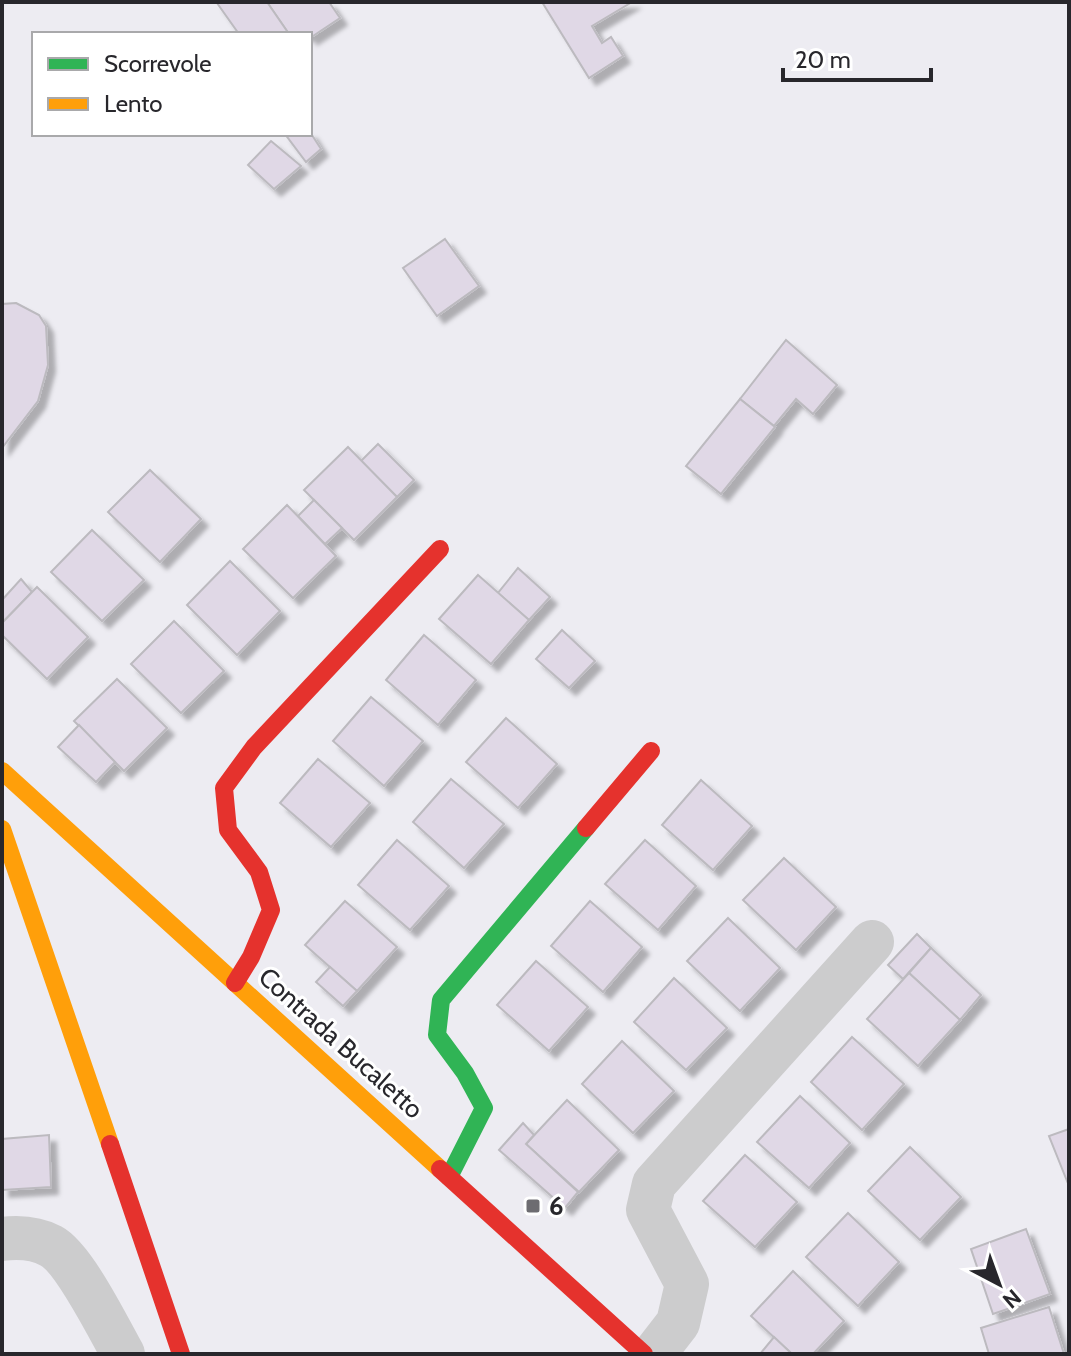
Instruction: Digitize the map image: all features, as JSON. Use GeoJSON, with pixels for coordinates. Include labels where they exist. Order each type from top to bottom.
{"type":"FeatureCollection","features":[{"type":"Feature","properties":{"kind":"street"},"geometry":{"type":"LineString","coordinates":[[235,983],[251,957],[271,910],[259,872],[228,830],[224,788],[254,747],[440,549]]}},
{"type":"Feature","properties":{"kind":"street"},"geometry":{"type":"LineString","coordinates":[[449,1177],[484,1108],[465,1073],[437,1035],[441,1000],[651,751]]}},
{"type":"Feature","properties":{"kind":"street","name":"Contrada Bucaletto"},"geometry":{"type":"LineString","coordinates":[[2,771],[644,1354]]}},
{"type":"Feature","properties":{"kind":"street"},"geometry":{"type":"LineString","coordinates":[[2,829],[181,1354]]}},
{"type":"Feature","properties":{"kind":"street"},"geometry":{"type":"LineString","coordinates":[[654,1354],[678,1323],[687,1284],[648,1210],[654,1184],[872,942]]}},
{"type":"Feature","properties":{"kind":"street"},"geometry":{"type":"LineString","coordinates":[[2,1239],[19,1237],[52,1246],[86,1288],[123,1354]]}},
{"type":"Feature","properties":{"kind":"building"},"geometry":{"type":"Polygon","coordinates":[[[267,2],[329,2],[340,18],[312,37],[312,32],[288,32],[267,2]]]}},
{"type":"Feature","properties":{"kind":"building"},"geometry":{"type":"Polygon","coordinates":[[[267,2],[288,32],[238,32],[217,3],[267,2]]]}},
{"type":"Feature","properties":{"kind":"building"},"geometry":{"type":"Polygon","coordinates":[[[542,2],[632,2],[592,26],[602,43],[611,37],[623,56],[589,78],[542,2]]]}},
{"type":"Feature","properties":{"kind":"building"},"geometry":{"type":"Polygon","coordinates":[[[312,135],[321,149],[306,162],[286,136],[312,135]]]}},
{"type":"Feature","properties":{"kind":"building"},"geometry":{"type":"Polygon","coordinates":[[[271,141],[301,166],[274,189],[248,165],[271,141]]]}},
{"type":"Feature","properties":{"kind":"building"},"geometry":{"type":"Polygon","coordinates":[[[445,239],[479,286],[437,316],[403,268],[445,239]]]}},
{"type":"Feature","properties":{"kind":"building"},"geometry":{"type":"Polygon","coordinates":[[[16,303],[39,315],[46,326],[48,365],[38,401],[2,448],[2,304],[16,303]]]}},
{"type":"Feature","properties":{"kind":"building"},"geometry":{"type":"Polygon","coordinates":[[[786,340],[837,385],[813,414],[796,399],[774,426],[740,399],[786,340]]]}},
{"type":"Feature","properties":{"kind":"building"},"geometry":{"type":"Polygon","coordinates":[[[740,399],[775,427],[721,494],[686,466],[740,399]]]}},
{"type":"Feature","properties":{"kind":"building"},"geometry":{"type":"Polygon","coordinates":[[[378,444],[414,480],[397,497],[361,461],[378,444]]]}},
{"type":"Feature","properties":{"kind":"building"},"geometry":{"type":"Polygon","coordinates":[[[348,447],[397,497],[354,540],[304,490],[348,447]]]}},
{"type":"Feature","properties":{"kind":"building"},"geometry":{"type":"Polygon","coordinates":[[[150,470],[201,519],[160,562],[108,512],[150,470]]]}},
{"type":"Feature","properties":{"kind":"building"},"geometry":{"type":"Polygon","coordinates":[[[314,500],[342,528],[325,544],[298,516],[314,500]]]}},
{"type":"Feature","properties":{"kind":"building"},"geometry":{"type":"Polygon","coordinates":[[[287,505],[336,556],[293,598],[243,549],[287,505]]]}},
{"type":"Feature","properties":{"kind":"building"},"geometry":{"type":"Polygon","coordinates":[[[92,530],[144,580],[102,621],[51,572],[92,530]]]}},
{"type":"Feature","properties":{"kind":"building"},"geometry":{"type":"Polygon","coordinates":[[[230,561],[280,611],[237,655],[187,605],[230,561]]]}},
{"type":"Feature","properties":{"kind":"building"},"geometry":{"type":"Polygon","coordinates":[[[518,568],[550,597],[529,620],[498,593],[518,568]]]}},
{"type":"Feature","properties":{"kind":"building"},"geometry":{"type":"Polygon","coordinates":[[[478,575],[529,620],[491,664],[439,619],[478,575]]]}},
{"type":"Feature","properties":{"kind":"building"},"geometry":{"type":"Polygon","coordinates":[[[21,579],[32,592],[2,623],[2,600],[21,579]]]}},
{"type":"Feature","properties":{"kind":"building"},"geometry":{"type":"Polygon","coordinates":[[[37,587],[88,637],[47,679],[2,635],[2,623],[37,587]]]}},
{"type":"Feature","properties":{"kind":"building"},"geometry":{"type":"Polygon","coordinates":[[[174,621],[224,671],[181,713],[131,664],[174,621]]]}},
{"type":"Feature","properties":{"kind":"building"},"geometry":{"type":"Polygon","coordinates":[[[562,630],[595,661],[569,688],[536,659],[562,630]]]}},
{"type":"Feature","properties":{"kind":"building"},"geometry":{"type":"Polygon","coordinates":[[[424,635],[476,680],[438,725],[386,680],[424,635]]]}},
{"type":"Feature","properties":{"kind":"building"},"geometry":{"type":"Polygon","coordinates":[[[117,679],[167,728],[124,771],[74,721],[117,679]]]}},
{"type":"Feature","properties":{"kind":"building"},"geometry":{"type":"Polygon","coordinates":[[[371,697],[423,741],[384,786],[333,741],[371,697]]]}},
{"type":"Feature","properties":{"kind":"building"},"geometry":{"type":"Polygon","coordinates":[[[506,718],[557,764],[518,808],[466,762],[506,718]]]}},
{"type":"Feature","properties":{"kind":"building"},"geometry":{"type":"Polygon","coordinates":[[[79,725],[115,762],[96,782],[58,747],[79,725]]]}},
{"type":"Feature","properties":{"kind":"building"},"geometry":{"type":"Polygon","coordinates":[[[318,759],[370,803],[331,847],[280,803],[318,759]]]}},
{"type":"Feature","properties":{"kind":"building"},"geometry":{"type":"Polygon","coordinates":[[[451,779],[504,824],[464,868],[413,822],[451,779]]]}},
{"type":"Feature","properties":{"kind":"building"},"geometry":{"type":"Polygon","coordinates":[[[701,780],[752,826],[713,870],[662,825],[701,780]]]}},
{"type":"Feature","properties":{"kind":"building"},"geometry":{"type":"Polygon","coordinates":[[[397,840],[449,886],[410,930],[358,885],[397,840]]]}},
{"type":"Feature","properties":{"kind":"building"},"geometry":{"type":"Polygon","coordinates":[[[645,840],[696,886],[658,930],[605,884],[645,840]]]}},
{"type":"Feature","properties":{"kind":"building"},"geometry":{"type":"Polygon","coordinates":[[[784,858],[836,907],[796,950],[743,900],[784,858]]]}},
{"type":"Feature","properties":{"kind":"building"},"geometry":{"type":"Polygon","coordinates":[[[345,901],[397,947],[357,991],[305,945],[345,901]]]}},
{"type":"Feature","properties":{"kind":"building"},"geometry":{"type":"Polygon","coordinates":[[[590,901],[642,947],[603,992],[551,946],[590,901]]]}},
{"type":"Feature","properties":{"kind":"building"},"geometry":{"type":"Polygon","coordinates":[[[728,918],[780,968],[740,1011],[687,961],[728,918]]]}},
{"type":"Feature","properties":{"kind":"building"},"geometry":{"type":"Polygon","coordinates":[[[917,934],[931,948],[903,979],[888,965],[917,934]]]}},
{"type":"Feature","properties":{"kind":"building"},"geometry":{"type":"Polygon","coordinates":[[[931,948],[981,995],[960,1020],[909,973],[931,948]]]}},
{"type":"Feature","properties":{"kind":"building"},"geometry":{"type":"Polygon","coordinates":[[[536,961],[588,1007],[549,1051],[497,1005],[536,961]]]}},
{"type":"Feature","properties":{"kind":"building"},"geometry":{"type":"Polygon","coordinates":[[[330,967],[357,991],[343,1006],[316,982],[330,967]]]}},
{"type":"Feature","properties":{"kind":"building"},"geometry":{"type":"Polygon","coordinates":[[[909,973],[960,1020],[918,1066],[867,1019],[909,973]]]}},
{"type":"Feature","properties":{"kind":"building"},"geometry":{"type":"Polygon","coordinates":[[[674,978],[727,1028],[686,1070],[634,1022],[674,978]]]}},
{"type":"Feature","properties":{"kind":"building"},"geometry":{"type":"Polygon","coordinates":[[[852,1037],[904,1084],[862,1130],[811,1082],[852,1037]]]}},
{"type":"Feature","properties":{"kind":"building"},"geometry":{"type":"Polygon","coordinates":[[[622,1041],[674,1091],[633,1133],[582,1084],[622,1041]]]}},
{"type":"Feature","properties":{"kind":"building"},"geometry":{"type":"Polygon","coordinates":[[[800,1096],[850,1143],[809,1188],[757,1142],[800,1096]]]}},
{"type":"Feature","properties":{"kind":"building"},"geometry":{"type":"Polygon","coordinates":[[[567,1100],[619,1150],[579,1192],[526,1144],[567,1100]]]}},
{"type":"Feature","properties":{"kind":"building"},"geometry":{"type":"Polygon","coordinates":[[[523,1123],[534,1135],[526,1144],[578,1192],[565,1208],[499,1150],[523,1123]]]}},
{"type":"Feature","properties":{"kind":"building"},"geometry":{"type":"Polygon","coordinates":[[[1069,1129],[1069,1186],[1049,1136],[1069,1129]]]}},
{"type":"Feature","properties":{"kind":"building"},"geometry":{"type":"Polygon","coordinates":[[[49,1135],[51,1187],[2,1190],[2,1139],[49,1135]]]}},
{"type":"Feature","properties":{"kind":"building"},"geometry":{"type":"Polygon","coordinates":[[[910,1147],[961,1197],[920,1240],[868,1191],[910,1147]]]}},
{"type":"Feature","properties":{"kind":"building"},"geometry":{"type":"Polygon","coordinates":[[[745,1155],[797,1202],[755,1247],[703,1201],[745,1155]]]}},
{"type":"Feature","properties":{"kind":"building"},"geometry":{"type":"Polygon","coordinates":[[[848,1213],[899,1262],[858,1306],[806,1257],[848,1213]]]}},
{"type":"Feature","properties":{"kind":"building"},"geometry":{"type":"Polygon","coordinates":[[[1026,1229],[1050,1294],[993,1314],[971,1249],[1026,1229]]]}},
{"type":"Feature","properties":{"kind":"building"},"geometry":{"type":"Polygon","coordinates":[[[793,1271],[844,1321],[813,1354],[792,1354],[751,1316],[793,1271]]]}},
{"type":"Feature","properties":{"kind":"building"},"geometry":{"type":"Polygon","coordinates":[[[1049,1307],[1064,1354],[989,1354],[981,1328],[1049,1307]]]}},
{"type":"Feature","properties":{"kind":"building"},"geometry":{"type":"Polygon","coordinates":[[[774,1337],[792,1354],[760,1354],[774,1337]]]}},
{"type":"Feature","properties":{"kind":"traffic: fast"},"geometry":{"type":"LineString","coordinates":[[449,1177],[484,1108],[465,1073],[437,1035],[441,1000],[586,828]]}},
{"type":"Feature","properties":{"kind":"traffic: slow"},"geometry":{"type":"LineString","coordinates":[[2,771],[440,1169]]}},
{"type":"Feature","properties":{"kind":"traffic: slow"},"geometry":{"type":"LineString","coordinates":[[2,829],[110,1144]]}},
{"type":"Feature","properties":{"kind":"traffic: jam"},"geometry":{"type":"LineString","coordinates":[[235,983],[251,957],[271,910],[259,872],[228,830],[224,788],[254,747],[440,549]]}},
{"type":"Feature","properties":{"kind":"traffic: jam"},"geometry":{"type":"LineString","coordinates":[[586,828],[651,751]]}},
{"type":"Feature","properties":{"kind":"traffic: jam"},"geometry":{"type":"LineString","coordinates":[[110,1144],[181,1354]]}},
{"type":"Feature","properties":{"kind":"traffic: jam"},"geometry":{"type":"LineString","coordinates":[[440,1169],[644,1354]]}},
{"type":"Feature","properties":{"kind":"place","name":"6"},"geometry":{"type":"Point","coordinates":[533,1206]}}]}
